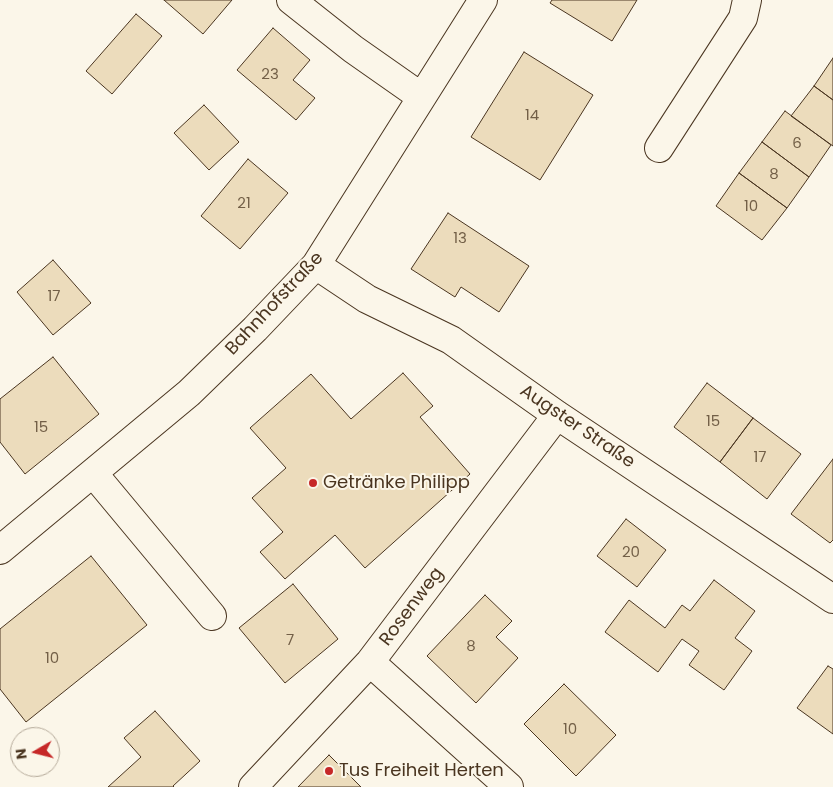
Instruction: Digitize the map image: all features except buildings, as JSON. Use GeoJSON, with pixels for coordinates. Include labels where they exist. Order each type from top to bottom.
{"type":"FeatureCollection","features":[{"type":"Feature","properties":{"kind":"street"},"geometry":{"type":"LineString","coordinates":[[291,0],[354,49],[420,96]]}},
{"type":"Feature","properties":{"kind":"street","name":"Bahnhofstraße"},"geometry":{"type":"LineString","coordinates":[[0,550],[189,393],[255,329],[316,265],[420,96],[483,0]]}},
{"type":"Feature","properties":{"kind":"street"},"geometry":{"type":"LineString","coordinates":[[659,148],[743,18],[746,0]]}},
{"type":"Feature","properties":{"kind":"street","name":"Augster Straße"},"geometry":{"type":"LineString","coordinates":[[316,265],[367,299],[451,340],[556,415],[833,599]]}},
{"type":"Feature","properties":{"kind":"street","name":"Rosenweg"},"geometry":{"type":"LineString","coordinates":[[253,787],[370,662],[556,415]]}},
{"type":"Feature","properties":{"kind":"street"},"geometry":{"type":"LineString","coordinates":[[93,473],[212,616]]}},
{"type":"Feature","properties":{"kind":"street"},"geometry":{"type":"LineString","coordinates":[[370,662],[509,787]]}},
{"type":"Feature","properties":{"kind":"place","name":"Getränke Philipp"},"geometry":{"type":"Point","coordinates":[313,483]}},
{"type":"Feature","properties":{"kind":"place","name":"Tus Freiheit Herten"},"geometry":{"type":"Point","coordinates":[329,771]}}]}
